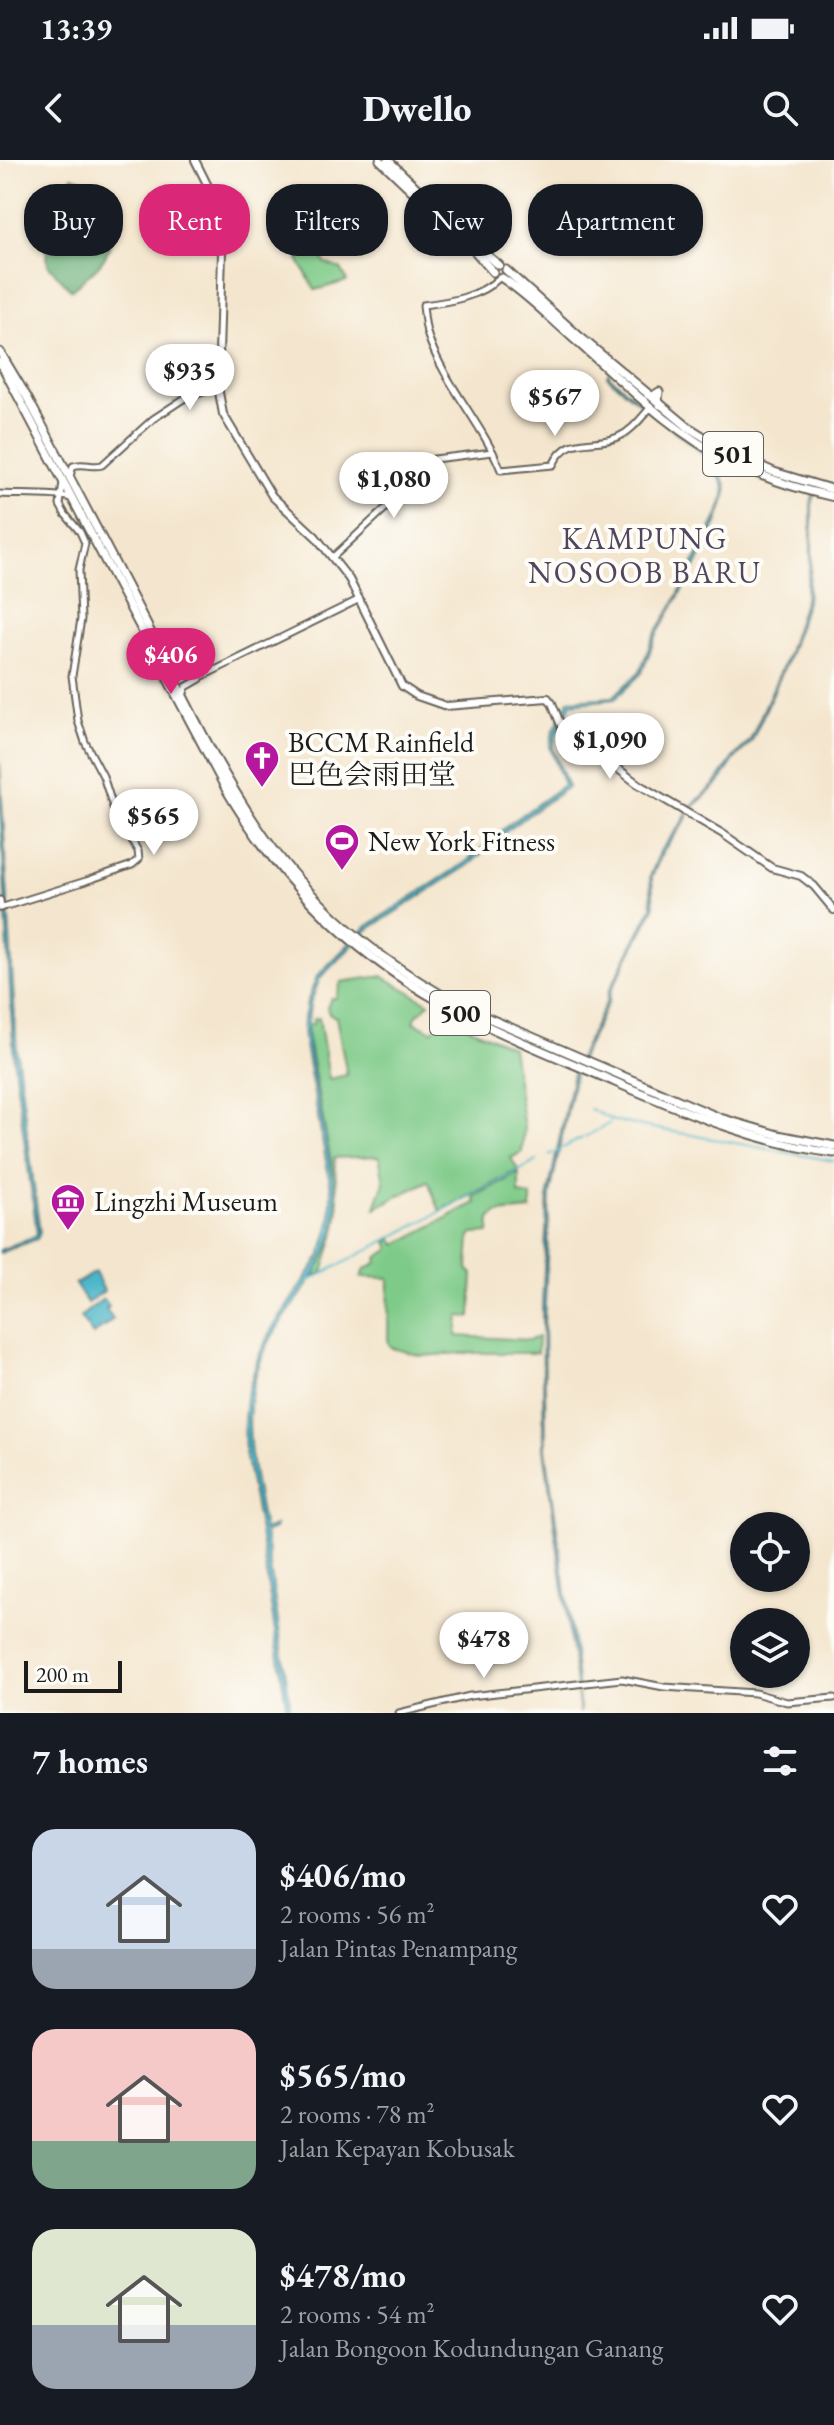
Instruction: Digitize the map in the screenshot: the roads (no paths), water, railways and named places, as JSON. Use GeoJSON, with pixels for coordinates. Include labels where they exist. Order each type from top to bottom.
{"type":"FeatureCollection","features":[{"type":"Feature","properties":{"kind":"main road"},"geometry":{"type":"LineString","coordinates":[[195,160],[223,219],[218,387],[223,414],[272,496],[333,557],[360,599],[400,683],[409,692],[446,706],[547,698],[560,724],[579,748],[606,760],[638,784],[688,812],[763,863],[806,879],[834,910]]}},
{"type":"Feature","properties":{"kind":"main road"},"geometry":{"type":"LineString","coordinates":[[380,160],[408,184]]}},
{"type":"Feature","properties":{"kind":"main road"},"geometry":{"type":"LineString","coordinates":[[388,160],[410,184]]}},
{"type":"Feature","properties":{"kind":"main road"},"geometry":{"type":"LineString","coordinates":[[482,256],[650,404]]}},
{"type":"Feature","properties":{"kind":"main road"},"geometry":{"type":"LineString","coordinates":[[499,273],[605,358],[650,404]]}},
{"type":"Feature","properties":{"kind":"main road","name":"500"},"geometry":{"type":"LineString","coordinates":[[0,352],[18,379],[60,459],[74,502],[213,767],[248,826],[316,910],[408,982],[449,1007],[733,1122],[816,1143],[820,1149],[834,1150]]}},
{"type":"Feature","properties":{"kind":"main road"},"geometry":{"type":"LineString","coordinates":[[605,358],[614,369],[612,373]]}},
{"type":"Feature","properties":{"kind":"main road","name":"500"},"geometry":{"type":"LineString","coordinates":[[0,362],[108,553],[235,792],[268,843],[356,940]]}},
{"type":"Feature","properties":{"kind":"main road","name":"501"},"geometry":{"type":"LineString","coordinates":[[834,490],[814,489],[763,476],[732,462],[664,417],[650,404],[653,396],[659,392],[661,407],[728,452],[814,489],[834,497]]}},
{"type":"Feature","properties":{"kind":"main road"},"geometry":{"type":"LineString","coordinates":[[108,553],[115,571],[113,575]]}},
{"type":"Feature","properties":{"kind":"main road"},"geometry":{"type":"LineString","coordinates":[[150,645],[151,634]]}},
{"type":"Feature","properties":{"kind":"main road","name":"500"},"geometry":{"type":"LineString","coordinates":[[578,1061],[724,1126],[787,1144],[834,1150]]}},
{"type":"Feature","properties":{"kind":"main road"},"geometry":{"type":"LineString","coordinates":[[733,1122],[743,1132]]}},
{"type":"Feature","properties":{"kind":"street"},"geometry":{"type":"LineString","coordinates":[[499,273],[485,287],[453,301],[423,305],[427,335],[456,395],[493,452],[501,470],[553,465],[569,446],[616,438],[635,425],[650,404]]}},
{"type":"Feature","properties":{"kind":"street"},"geometry":{"type":"LineString","coordinates":[[60,459],[66,466],[81,463],[102,465],[153,419],[185,398],[218,387]]}},
{"type":"Feature","properties":{"kind":"street"},"geometry":{"type":"LineString","coordinates":[[333,557],[434,459],[493,452]]}},
{"type":"Feature","properties":{"kind":"street"},"geometry":{"type":"LineString","coordinates":[[0,900],[4,907],[135,864],[140,857],[114,810],[100,770],[80,729],[72,676],[81,619],[79,570],[85,543],[78,528],[61,509],[59,495],[73,466]]}},
{"type":"Feature","properties":{"kind":"street"},"geometry":{"type":"LineString","coordinates":[[0,494],[59,495],[74,502]]}},
{"type":"Feature","properties":{"kind":"street"},"geometry":{"type":"LineString","coordinates":[[190,709],[183,691],[188,685],[360,599]]}},
{"type":"Feature","properties":{"kind":"street"},"geometry":{"type":"LineString","coordinates":[[170,671],[181,684],[203,677]]}},
{"type":"Feature","properties":{"kind":"street"},"geometry":{"type":"LineString","coordinates":[[399,1713],[470,1696],[627,1679],[664,1687],[755,1693],[787,1702],[834,1698]]}},
{"type":"Feature","properties":{"kind":"water"},"geometry":{"type":"Polygon","coordinates":[[[609,373],[710,457],[726,484],[727,493],[717,523],[696,566],[655,638],[642,673],[615,699],[571,704],[553,748],[568,787],[510,828],[469,865],[369,929],[320,978],[310,1004],[307,1031],[334,1180],[336,1219],[319,1267],[265,1350],[256,1375],[249,1424],[264,1530],[275,1526],[265,1533],[290,1703],[290,1713],[286,1713],[260,1532],[245,1453],[244,1424],[246,1398],[259,1355],[272,1329],[321,1255],[331,1219],[331,1188],[304,1040],[307,1003],[317,976],[367,926],[466,862],[508,825],[564,785],[550,747],[553,732],[569,700],[613,697],[640,671],[653,637],[672,607],[718,515],[725,488],[710,459],[617,385],[607,376],[609,373]]]}},
{"type":"Feature","properties":{"kind":"water"},"geometry":{"type":"Polygon","coordinates":[[[816,478],[812,505],[812,556],[807,600],[788,659],[752,741],[734,760],[719,783],[691,809],[662,853],[652,877],[654,908],[610,993],[576,1069],[550,1195],[544,1325],[546,1450],[580,1713],[544,1448],[542,1307],[548,1194],[574,1068],[608,993],[652,907],[650,877],[660,851],[689,808],[715,784],[733,758],[750,740],[786,659],[805,599],[811,557],[811,505],[816,478]]]}},
{"type":"Feature","properties":{"kind":"water"},"geometry":{"type":"Polygon","coordinates":[[[0,763],[17,1053],[40,1233],[37,1239],[0,1253],[0,1250],[37,1233],[14,1063],[0,763]]]}},
{"type":"Feature","properties":{"kind":"water"},"geometry":{"type":"Polygon","coordinates":[[[95,1272],[104,1291],[87,1303],[75,1284],[95,1272]]]}},
{"type":"Feature","properties":{"kind":"water"},"geometry":{"type":"Polygon","coordinates":[[[103,1299],[113,1319],[93,1335],[80,1317],[103,1299]]]}},
{"type":"Feature","properties":{"kind":"waterway"},"geometry":{"type":"LineString","coordinates":[[590,1109],[614,1121],[834,1161]]}},
{"type":"Feature","properties":{"kind":"waterway"},"geometry":{"type":"LineString","coordinates":[[585,1137],[610,1123]]}},
{"type":"Feature","properties":{"kind":"waterway"},"geometry":{"type":"LineString","coordinates":[[563,1148],[582,1138]]}},
{"type":"Feature","properties":{"kind":"waterway"},"geometry":{"type":"LineString","coordinates":[[556,1152],[560,1150]]}},
{"type":"Feature","properties":{"kind":"waterway"},"geometry":{"type":"LineString","coordinates":[[549,1155],[553,1153]]}},
{"type":"Feature","properties":{"kind":"waterway"},"geometry":{"type":"LineString","coordinates":[[309,1281],[537,1161]]}},
{"type":"Feature","properties":{"kind":"place","name":"BCCM Rainfield 巴色会雨田堂"},"geometry":{"type":"Point","coordinates":[262,789]}},
{"type":"Feature","properties":{"kind":"place","name":"New York Fitness"},"geometry":{"type":"Point","coordinates":[342,872]}},
{"type":"Feature","properties":{"kind":"place","name":"Lingzhi Museum"},"geometry":{"type":"Point","coordinates":[68,1232]}},
{"type":"Feature","properties":{"kind":"district","name":"KAMPUNG NOSOOB BARU"},"geometry":{"type":"Point","coordinates":[645,555]}}]}
